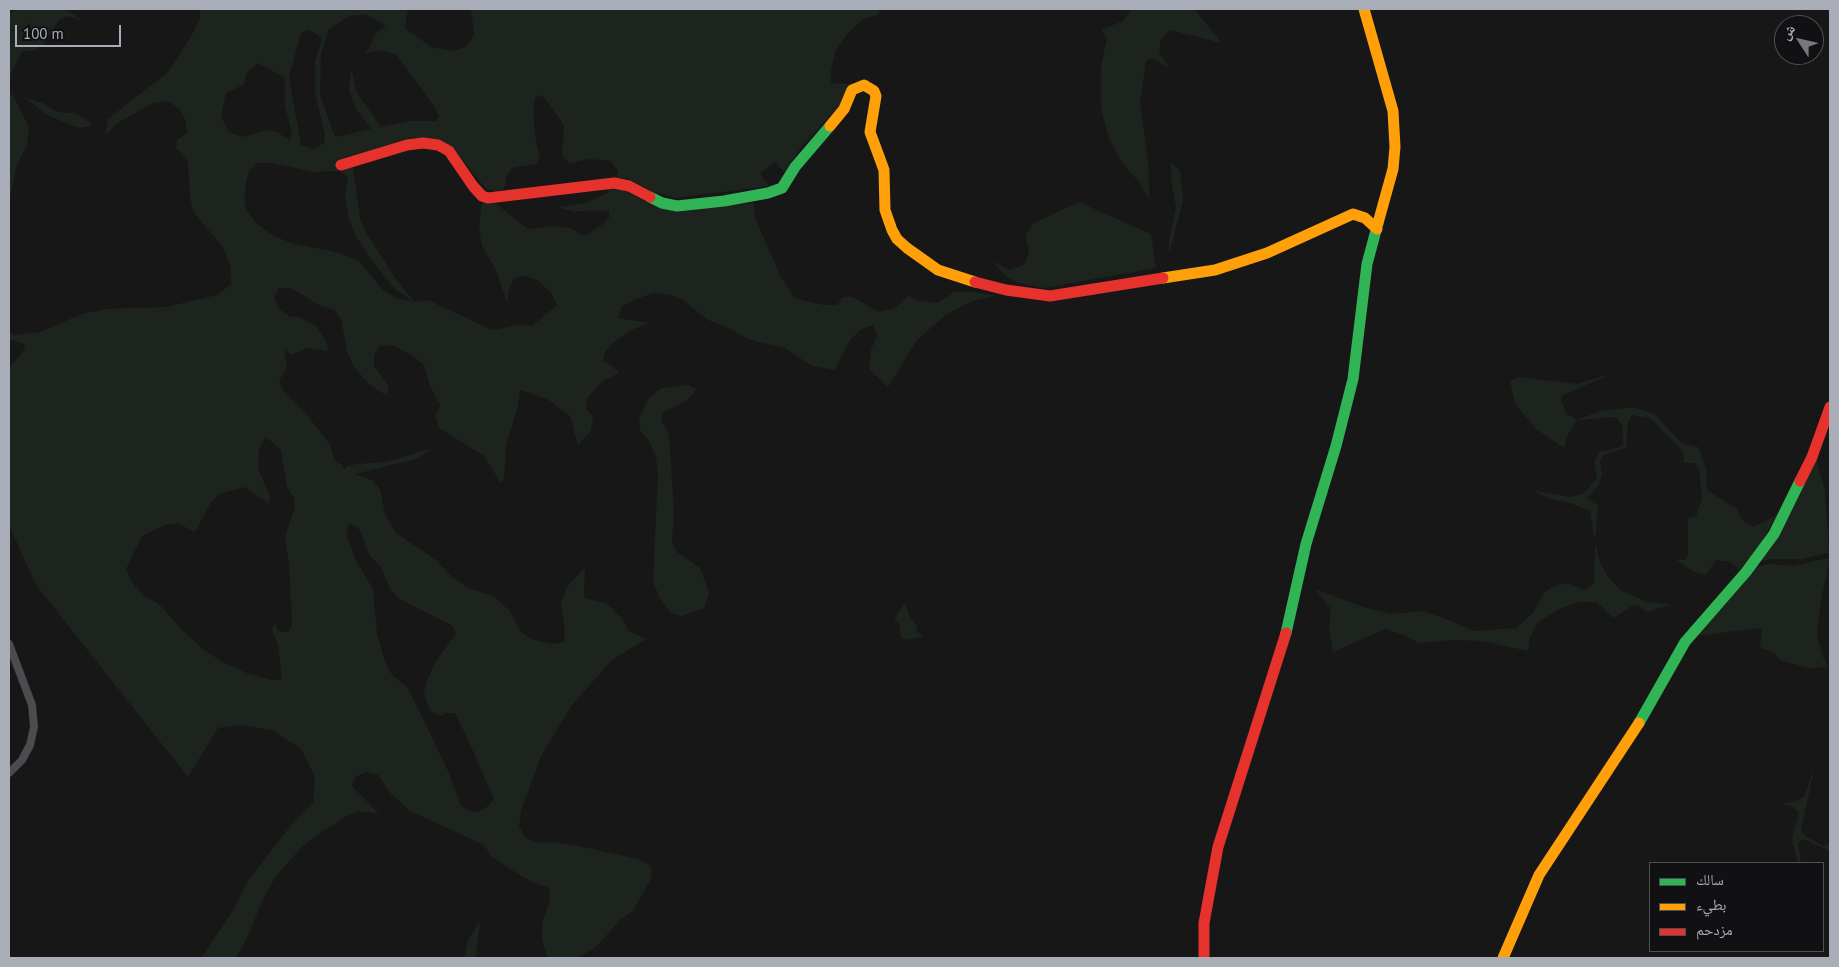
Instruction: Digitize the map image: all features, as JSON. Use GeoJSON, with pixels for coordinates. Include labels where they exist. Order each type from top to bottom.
{"type":"FeatureCollection","features":[{"type":"Feature","properties":{"kind":"street"},"geometry":{"type":"LineString","coordinates":[[1204,958],[1204,923],[1218,847],[1252,735],[1269,690],[1288,627],[1306,544],[1336,446],[1353,379],[1366,264],[1393,169],[1394,120],[1384,74],[1364,9]]}},
{"type":"Feature","properties":{"kind":"street"},"geometry":{"type":"LineString","coordinates":[[341,166],[407,145],[423,143],[438,146],[449,151],[473,186],[482,196],[488,198],[614,183],[629,186],[649,198],[677,206],[731,200],[768,193],[782,188],[796,167],[844,108],[852,90],[864,85],[870,87],[876,96],[870,132],[884,170],[885,210],[892,230],[897,239],[907,248],[948,275],[1006,290],[1050,296],[1215,270],[1267,253],[1353,214],[1365,218],[1377,229]]}},
{"type":"Feature","properties":{"kind":"street"},"geometry":{"type":"LineString","coordinates":[[1503,958],[1539,875],[1640,721],[1685,642],[1746,572],[1774,534],[1812,457],[1830,407]]}},
{"type":"Feature","properties":{"kind":"street"},"geometry":{"type":"LineString","coordinates":[[9,644],[32,705],[34,727],[30,745],[22,760],[9,773]]}},
{"type":"Feature","properties":{"kind":"shaded area"},"geometry":{"type":"Polygon","coordinates":[[[17,9],[65,9],[85,22],[68,16],[59,20],[44,44],[34,51],[22,51],[9,78],[9,14],[17,9]]]}},
{"type":"Feature","properties":{"kind":"shaded area"},"geometry":{"type":"Polygon","coordinates":[[[200,9],[408,9],[405,28],[431,47],[452,51],[466,47],[474,35],[471,9],[881,9],[877,15],[865,18],[848,33],[835,52],[831,70],[831,83],[852,84],[840,105],[803,145],[784,172],[775,162],[760,173],[769,186],[675,198],[654,192],[628,179],[616,178],[618,171],[611,161],[590,159],[569,163],[562,155],[564,125],[542,95],[535,98],[533,112],[536,142],[540,157],[536,164],[512,168],[507,175],[504,189],[495,191],[486,189],[451,146],[430,138],[413,138],[339,159],[336,162],[337,167],[341,171],[353,167],[360,218],[365,231],[396,279],[414,302],[428,300],[492,330],[519,325],[532,326],[557,305],[552,294],[539,281],[525,276],[515,278],[510,286],[507,302],[495,268],[482,246],[479,226],[482,203],[495,203],[528,229],[554,226],[570,228],[584,236],[609,218],[609,211],[591,210],[574,212],[557,207],[585,203],[608,193],[609,188],[625,191],[655,207],[674,211],[754,203],[755,218],[781,277],[794,297],[805,301],[824,305],[837,305],[843,297],[853,297],[878,312],[895,308],[908,296],[919,301],[937,303],[954,292],[974,292],[997,296],[972,301],[947,314],[918,339],[888,387],[869,369],[871,350],[877,335],[873,325],[860,330],[850,340],[835,370],[812,366],[783,347],[761,343],[744,337],[729,328],[708,320],[683,300],[671,295],[653,293],[634,300],[621,307],[618,318],[650,323],[629,331],[613,343],[605,352],[603,361],[613,366],[619,373],[602,382],[588,397],[586,409],[593,416],[591,431],[578,445],[570,416],[547,399],[520,390],[518,406],[506,446],[504,479],[501,483],[483,455],[439,428],[435,416],[440,405],[430,386],[424,365],[412,355],[392,345],[380,346],[374,355],[374,366],[389,386],[387,396],[368,383],[354,367],[347,351],[341,319],[334,309],[322,307],[291,288],[279,288],[274,297],[279,309],[289,316],[302,318],[316,326],[327,343],[328,351],[306,348],[292,355],[284,349],[287,367],[279,381],[284,392],[307,415],[329,443],[335,461],[342,465],[344,470],[347,466],[386,462],[432,448],[417,459],[355,474],[372,480],[380,489],[385,514],[396,533],[436,560],[452,577],[468,588],[493,596],[509,610],[521,632],[533,640],[553,644],[564,642],[565,632],[561,603],[567,587],[585,567],[584,598],[606,603],[621,617],[629,631],[646,639],[612,660],[572,705],[541,756],[521,811],[519,826],[525,838],[540,843],[555,842],[639,859],[651,866],[651,879],[633,911],[621,919],[597,946],[578,958],[547,958],[542,939],[542,924],[550,900],[549,888],[534,883],[510,869],[492,857],[484,845],[410,811],[391,794],[378,775],[366,772],[355,777],[352,786],[379,814],[359,811],[345,817],[302,847],[276,876],[261,903],[250,932],[236,958],[201,958],[234,909],[247,882],[291,825],[313,803],[315,777],[301,749],[272,730],[241,725],[218,728],[188,777],[36,585],[9,525],[9,369],[25,348],[24,344],[9,339],[9,332],[15,335],[40,332],[82,314],[104,309],[166,307],[217,295],[231,284],[231,267],[223,247],[194,213],[190,198],[188,160],[176,148],[177,140],[187,133],[185,119],[179,109],[169,101],[153,103],[116,124],[105,136],[108,119],[169,71],[192,35],[200,18],[200,9]],[[365,14],[349,16],[329,29],[321,53],[320,95],[335,137],[371,129],[357,110],[349,90],[351,68],[357,93],[381,127],[409,121],[436,121],[439,116],[434,106],[396,54],[380,50],[365,53],[372,43],[374,35],[386,26],[365,14]],[[309,30],[301,33],[289,77],[301,145],[313,149],[324,143],[325,135],[315,92],[315,61],[322,38],[309,30]],[[258,63],[248,71],[243,85],[226,93],[221,117],[229,132],[242,137],[267,130],[277,132],[291,141],[291,129],[285,106],[285,78],[258,63]],[[257,163],[249,171],[245,187],[245,207],[255,222],[272,235],[291,243],[340,253],[359,261],[383,290],[398,299],[413,301],[396,290],[375,265],[357,238],[349,219],[345,195],[348,177],[340,171],[313,172],[273,163],[257,163]],[[266,437],[259,449],[258,469],[270,496],[269,508],[267,502],[245,487],[219,494],[210,504],[195,532],[177,523],[164,525],[142,536],[126,569],[133,584],[146,598],[156,602],[165,610],[179,627],[202,648],[222,662],[249,674],[272,680],[282,679],[278,645],[272,630],[274,624],[280,632],[288,632],[292,625],[289,563],[285,537],[295,507],[294,498],[287,487],[281,450],[266,437]],[[352,524],[348,525],[347,536],[355,559],[373,589],[377,633],[385,662],[392,675],[408,688],[448,771],[461,805],[469,811],[477,813],[488,806],[494,799],[469,742],[455,713],[446,713],[440,716],[430,711],[424,694],[427,680],[436,661],[456,634],[453,626],[398,598],[390,589],[381,567],[370,556],[359,529],[352,524]]]}},
{"type":"Feature","properties":{"kind":"shaded area"},"geometry":{"type":"Polygon","coordinates":[[[1131,9],[1194,9],[1222,43],[1170,30],[1161,39],[1159,52],[1169,68],[1151,58],[1146,61],[1140,102],[1149,169],[1149,200],[1140,183],[1124,165],[1109,139],[1101,108],[1101,66],[1107,38],[1101,30],[1123,21],[1131,9]]]}},
{"type":"Feature","properties":{"kind":"shaded area"},"geometry":{"type":"Polygon","coordinates":[[[9,95],[13,95],[29,127],[27,145],[17,164],[9,201],[9,95]]]}},
{"type":"Feature","properties":{"kind":"shaded area"},"geometry":{"type":"Polygon","coordinates":[[[24,97],[43,103],[55,111],[74,112],[93,125],[79,128],[59,120],[47,115],[24,97]]]}},
{"type":"Feature","properties":{"kind":"shaded area"},"geometry":{"type":"Polygon","coordinates":[[[1171,162],[1180,171],[1183,201],[1169,255],[1169,240],[1176,207],[1171,180],[1171,162]]]}},
{"type":"Feature","properties":{"kind":"shaded area"},"geometry":{"type":"Polygon","coordinates":[[[1079,202],[1151,234],[1156,268],[1044,288],[1019,283],[1007,277],[992,261],[1009,270],[1025,265],[1029,250],[1025,236],[1034,223],[1079,202]]]}},
{"type":"Feature","properties":{"kind":"shaded area"},"geometry":{"type":"Polygon","coordinates":[[[1616,372],[1563,395],[1561,399],[1566,413],[1577,420],[1568,434],[1564,448],[1537,430],[1526,417],[1515,403],[1510,381],[1518,377],[1578,384],[1616,372]]]}},
{"type":"Feature","properties":{"kind":"shaded area"},"geometry":{"type":"Polygon","coordinates":[[[688,385],[697,389],[687,400],[663,413],[661,420],[669,435],[674,513],[672,541],[677,552],[700,568],[709,592],[704,608],[682,616],[671,613],[660,599],[653,581],[658,475],[656,457],[650,442],[640,430],[639,419],[648,399],[661,388],[688,385]]]}},
{"type":"Feature","properties":{"kind":"shaded area"},"geometry":{"type":"Polygon","coordinates":[[[1633,407],[1654,414],[1683,444],[1698,447],[1707,471],[1708,491],[1736,508],[1744,522],[1754,527],[1778,514],[1754,554],[1739,570],[1731,562],[1716,560],[1706,575],[1694,572],[1675,559],[1684,560],[1688,555],[1688,518],[1696,516],[1702,498],[1699,470],[1694,463],[1684,463],[1683,451],[1650,418],[1632,415],[1628,422],[1626,448],[1603,455],[1600,462],[1602,474],[1598,486],[1587,498],[1598,506],[1595,542],[1590,511],[1567,502],[1547,498],[1532,490],[1570,497],[1583,494],[1597,478],[1594,462],[1599,452],[1618,448],[1623,444],[1623,426],[1616,417],[1577,420],[1600,411],[1633,407]]]}},
{"type":"Feature","properties":{"kind":"shaded area"},"geometry":{"type":"Polygon","coordinates":[[[1816,458],[1825,491],[1829,553],[1802,559],[1758,561],[1816,458]]]}},
{"type":"Feature","properties":{"kind":"shaded area"},"geometry":{"type":"Polygon","coordinates":[[[1595,542],[1600,563],[1609,578],[1620,590],[1648,602],[1673,604],[1647,612],[1637,605],[1632,606],[1613,618],[1597,602],[1579,602],[1561,608],[1537,623],[1530,638],[1528,651],[1482,641],[1453,640],[1419,643],[1404,635],[1385,629],[1333,652],[1329,627],[1331,609],[1315,589],[1366,608],[1393,614],[1422,611],[1474,631],[1516,628],[1533,613],[1543,594],[1552,587],[1567,583],[1584,590],[1594,584],[1595,542]]]}},
{"type":"Feature","properties":{"kind":"shaded area"},"geometry":{"type":"Polygon","coordinates":[[[1830,558],[1820,606],[1817,634],[1822,655],[1828,667],[1808,668],[1780,660],[1773,652],[1760,648],[1762,628],[1694,636],[1754,567],[1772,564],[1792,566],[1830,558]]]}},
{"type":"Feature","properties":{"kind":"shaded area"},"geometry":{"type":"Polygon","coordinates":[[[905,603],[909,616],[917,626],[917,631],[923,637],[906,640],[901,637],[900,625],[894,619],[905,603]]]}},
{"type":"Feature","properties":{"kind":"shaded area"},"geometry":{"type":"Polygon","coordinates":[[[1815,766],[1801,831],[1804,835],[1823,846],[1830,843],[1830,851],[1803,839],[1798,843],[1801,862],[1798,862],[1792,838],[1799,813],[1792,806],[1780,804],[1804,797],[1815,766]]]}},
{"type":"Feature","properties":{"kind":"shaded area"},"geometry":{"type":"Polygon","coordinates":[[[480,921],[476,958],[464,958],[468,940],[480,921]]]}},
{"type":"Feature","properties":{"kind":"traffic: fast"},"geometry":{"type":"LineString","coordinates":[[650,197],[662,203],[677,206],[724,201],[768,193],[782,188],[795,167],[830,126]]}},
{"type":"Feature","properties":{"kind":"traffic: fast"},"geometry":{"type":"LineString","coordinates":[[1286,633],[1306,544],[1336,446],[1353,379],[1367,264],[1378,223]]}},
{"type":"Feature","properties":{"kind":"traffic: fast"},"geometry":{"type":"LineString","coordinates":[[1639,723],[1685,642],[1746,572],[1774,534],[1800,481]]}},
{"type":"Feature","properties":{"kind":"traffic: slow"},"geometry":{"type":"LineString","coordinates":[[1364,9],[1393,111],[1395,147],[1393,169],[1378,223]]}},
{"type":"Feature","properties":{"kind":"traffic: slow"},"geometry":{"type":"LineString","coordinates":[[830,126],[844,109],[852,90],[864,85],[874,91],[876,96],[870,132],[884,170],[885,210],[892,230],[897,239],[907,248],[938,270],[975,282]]}},
{"type":"Feature","properties":{"kind":"traffic: slow"},"geometry":{"type":"LineString","coordinates":[[1163,278],[1215,270],[1267,253],[1353,214],[1365,218],[1377,229]]}},
{"type":"Feature","properties":{"kind":"traffic: slow"},"geometry":{"type":"LineString","coordinates":[[1503,958],[1539,875],[1639,723]]}},
{"type":"Feature","properties":{"kind":"traffic: jam"},"geometry":{"type":"LineString","coordinates":[[341,165],[407,145],[423,143],[438,145],[449,151],[473,186],[482,196],[488,198],[614,183],[629,186],[650,197]]}},
{"type":"Feature","properties":{"kind":"traffic: jam"},"geometry":{"type":"LineString","coordinates":[[975,282],[1006,290],[1050,296],[1163,278]]}},
{"type":"Feature","properties":{"kind":"traffic: jam"},"geometry":{"type":"LineString","coordinates":[[1800,481],[1812,457],[1830,407]]}},
{"type":"Feature","properties":{"kind":"traffic: jam"},"geometry":{"type":"LineString","coordinates":[[1204,958],[1204,923],[1218,847],[1286,633]]}}]}
